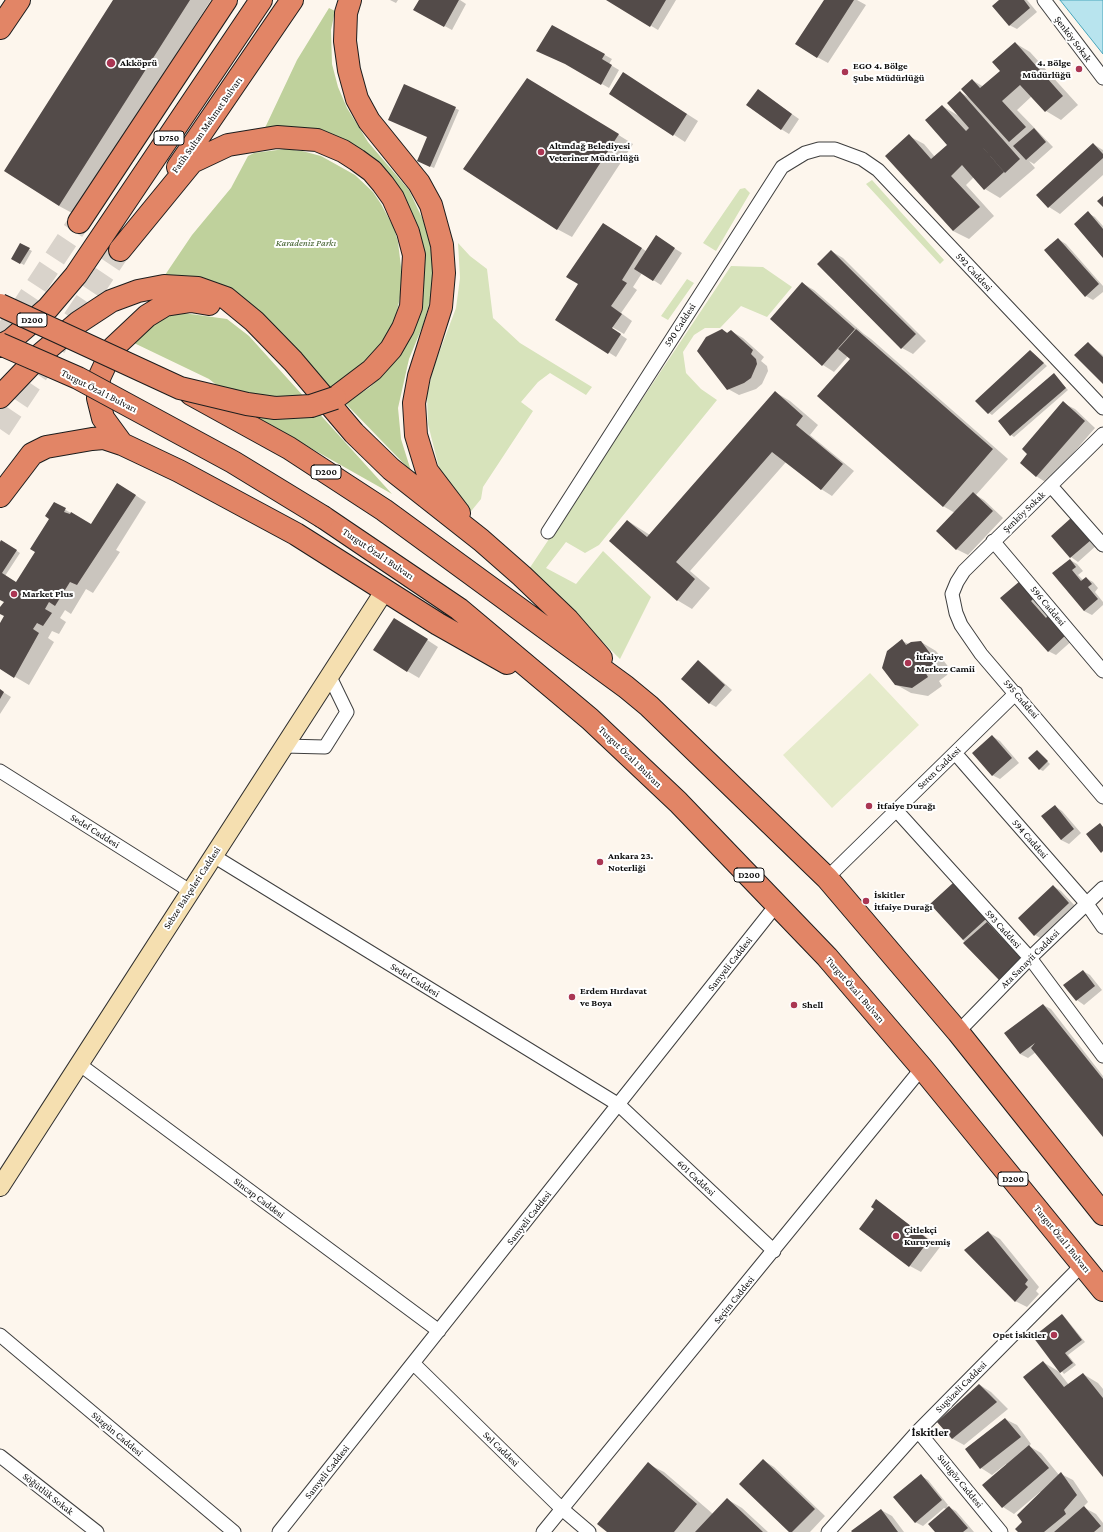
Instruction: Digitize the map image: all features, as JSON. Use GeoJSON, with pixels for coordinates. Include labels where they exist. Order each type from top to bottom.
{"type":"FeatureCollection","features":[{"type":"Feature","properties":{"kind":"highway"},"geometry":{"type":"LineString","coordinates":[[0,28],[19,0]]}},
{"type":"Feature","properties":{"kind":"highway"},"geometry":{"type":"LineString","coordinates":[[79,222],[226,0]]}},
{"type":"Feature","properties":{"kind":"highway","name":"D750"},"geometry":{"type":"LineString","coordinates":[[0,345],[11,340],[48,308],[76,275],[261,0]]}},
{"type":"Feature","properties":{"kind":"highway","name":"Fatih Sultan Mehmet Bulvarı"},"geometry":{"type":"LineString","coordinates":[[180,388],[247,404],[275,408],[311,406],[335,398],[372,370],[391,349],[403,328],[411,307],[414,255],[408,232],[393,198],[372,172],[357,160],[343,151],[317,140],[277,137],[228,145],[192,162],[120,250],[292,0]]}},
{"type":"Feature","properties":{"kind":"highway"},"geometry":{"type":"LineString","coordinates":[[350,0],[346,13],[345,41],[349,70],[357,99],[369,122],[419,183],[431,205],[442,245],[444,273],[441,307],[419,376],[414,403],[416,435],[427,471],[481,540]]}},
{"type":"Feature","properties":{"kind":"highway"},"geometry":{"type":"LineString","coordinates":[[0,397],[39,356],[79,322],[111,301],[138,290],[164,286],[198,288],[226,298],[254,321],[294,362],[354,432],[407,483],[481,540],[568,620],[626,687]]}},
{"type":"Feature","properties":{"kind":"highway"},"geometry":{"type":"LineString","coordinates":[[122,444],[103,418],[98,398],[98,378],[113,348],[132,329],[147,316],[165,305],[191,301],[205,302],[254,321]]}},
{"type":"Feature","properties":{"kind":"highway","name":"D200"},"geometry":{"type":"LineString","coordinates":[[0,305],[180,388],[289,448],[384,510],[464,570],[626,687],[649,706],[827,878],[958,1032],[1103,1214]]}},
{"type":"Feature","properties":{"kind":"highway","name":"Turgut Özal 1 Bulvarı"},"geometry":{"type":"LineString","coordinates":[[0,345],[78,378],[233,462],[323,517],[459,610],[562,695],[590,719],[678,802],[827,957],[922,1068],[1103,1290]]}},
{"type":"Feature","properties":{"kind":"highway"},"geometry":{"type":"LineString","coordinates":[[0,496],[32,454],[46,447],[104,438],[122,444],[179,471],[296,534],[438,624],[562,695]]}},
{"type":"Feature","properties":{"kind":"street","name":"Şenköy Sokak"},"geometry":{"type":"LineString","coordinates":[[1044,0],[1103,78]]}},
{"type":"Feature","properties":{"kind":"street","name":"590 Caddesi"},"geometry":{"type":"LineString","coordinates":[[548,532],[782,167],[805,153],[819,149],[835,149]]}},
{"type":"Feature","properties":{"kind":"street","name":"592 Caddesi"},"geometry":{"type":"LineString","coordinates":[[835,149],[862,159],[878,170],[1103,408]]}},
{"type":"Feature","properties":{"kind":"street","name":"Şenköy Sokak"},"geometry":{"type":"LineString","coordinates":[[952,594],[964,571],[1103,434]]}},
{"type":"Feature","properties":{"kind":"street"},"geometry":{"type":"LineString","coordinates":[[1051,486],[1103,545]]}},
{"type":"Feature","properties":{"kind":"street","name":"596 Caddesi"},"geometry":{"type":"LineString","coordinates":[[993,541],[1103,671]]}},
{"type":"Feature","properties":{"kind":"street","name":"Sebze Bahçeleri Caddesi"},"geometry":{"type":"LineString","coordinates":[[0,1187],[212,855],[330,677],[385,590]]}},
{"type":"Feature","properties":{"kind":"street","name":"595 Caddesi"},"geometry":{"type":"LineString","coordinates":[[952,594],[956,613],[964,630],[982,654],[1103,796]]}},
{"type":"Feature","properties":{"kind":"street"},"geometry":{"type":"LineString","coordinates":[[284,746],[325,747],[347,712],[330,677]]}},
{"type":"Feature","properties":{"kind":"street","name":"Seren Caddesi"},"geometry":{"type":"LineString","coordinates":[[827,878],[1016,693]]}},
{"type":"Feature","properties":{"kind":"street","name":"594 Caddesi"},"geometry":{"type":"LineString","coordinates":[[955,753],[1087,904],[1103,927]]}},
{"type":"Feature","properties":{"kind":"street","name":"Sedef Caddesi"},"geometry":{"type":"LineString","coordinates":[[0,771],[190,891]]}},
{"type":"Feature","properties":{"kind":"street","name":"593 Caddesi"},"geometry":{"type":"LineString","coordinates":[[896,810],[1030,958],[1103,1056]]}},
{"type":"Feature","properties":{"kind":"street","name":"Sedef Caddesi"},"geometry":{"type":"LineString","coordinates":[[212,855],[618,1106]]}},
{"type":"Feature","properties":{"kind":"street","name":"Ata Sanayii Caddesi"},"geometry":{"type":"LineString","coordinates":[[958,1032],[1030,958],[1103,888]]}},
{"type":"Feature","properties":{"kind":"street","name":"Samyeli Caddesi"},"geometry":{"type":"LineString","coordinates":[[280,1532],[777,904]]}},
{"type":"Feature","properties":{"kind":"street","name":"Sincap Caddesi"},"geometry":{"type":"LineString","coordinates":[[79,1064],[439,1331]]}},
{"type":"Feature","properties":{"kind":"street","name":"Seçim Caddesi"},"geometry":{"type":"LineString","coordinates":[[543,1532],[922,1068]]}},
{"type":"Feature","properties":{"kind":"street","name":"601 Caddesi"},"geometry":{"type":"LineString","coordinates":[[618,1106],[774,1251]]}},
{"type":"Feature","properties":{"kind":"street","name":"Sugüzeli Caddesi"},"geometry":{"type":"LineString","coordinates":[[828,1532],[918,1430],[1083,1264]]}},
{"type":"Feature","properties":{"kind":"street","name":"Süzgün Caddesi"},"geometry":{"type":"LineString","coordinates":[[0,1335],[234,1532]]}},
{"type":"Feature","properties":{"kind":"street","name":"Sel Caddesi"},"geometry":{"type":"LineString","coordinates":[[414,1363],[562,1509],[589,1532]]}},
{"type":"Feature","properties":{"kind":"street","name":"Sulugöz Caddesi"},"geometry":{"type":"LineString","coordinates":[[918,1430],[1001,1532]]}},
{"type":"Feature","properties":{"kind":"street","name":"Söğütlük Sokak"},"geometry":{"type":"LineString","coordinates":[[0,1456],[97,1532]]}},
{"type":"Feature","properties":{"kind":"green space"},"geometry":{"type":"Polygon","coordinates":[[[329,8],[335,11],[331,30],[332,64],[338,87],[347,108],[368,142],[409,190],[423,220],[430,243],[434,274],[431,297],[423,325],[409,359],[398,408],[401,439],[411,471],[345,403],[369,388],[384,374],[397,357],[423,290],[425,255],[416,222],[399,190],[383,167],[349,142],[264,130],[297,60],[329,8]]]}},
{"type":"Feature","properties":{"kind":"green space","name":"Karadeniz Parkı"},"geometry":{"type":"Polygon","coordinates":[[[285,149],[302,151],[321,156],[355,175],[373,192],[381,204],[394,228],[398,242],[402,275],[401,293],[394,324],[372,358],[328,390],[212,285],[165,275],[192,235],[231,188],[248,156],[254,153],[285,149]]]}},
{"type":"Feature","properties":{"kind":"green space"},"geometry":{"type":"Polygon","coordinates":[[[872,180],[944,260],[940,264],[866,184],[872,180]]]}},
{"type":"Feature","properties":{"kind":"green space"},"geometry":{"type":"Polygon","coordinates":[[[745,188],[750,193],[716,251],[703,243],[740,189],[745,188]]]}},
{"type":"Feature","properties":{"kind":"green space"},"geometry":{"type":"Polygon","coordinates":[[[458,243],[470,256],[487,269],[493,318],[520,343],[592,387],[586,395],[550,373],[538,382],[521,402],[533,411],[483,487],[481,499],[468,515],[442,480],[428,424],[427,396],[433,369],[456,308],[460,278],[458,243]]]}},
{"type":"Feature","properties":{"kind":"green space"},"geometry":{"type":"Polygon","coordinates":[[[731,266],[763,267],[792,287],[767,317],[741,306],[720,328],[705,328],[694,335],[683,352],[686,373],[701,389],[717,400],[599,545],[585,553],[566,542],[546,568],[576,584],[603,551],[651,597],[620,659],[529,569],[731,266]]]}},
{"type":"Feature","properties":{"kind":"green space"},"geometry":{"type":"Polygon","coordinates":[[[687,279],[694,283],[668,320],[661,316],[687,279]]]}},
{"type":"Feature","properties":{"kind":"green space"},"geometry":{"type":"Polygon","coordinates":[[[183,313],[227,319],[249,336],[392,494],[261,420],[209,379],[134,343],[156,322],[169,316],[183,313]]]}},
{"type":"Feature","properties":{"kind":"green space"},"geometry":{"type":"Polygon","coordinates":[[[870,673],[919,725],[832,808],[783,755],[870,673]]]}},
{"type":"Feature","properties":{"kind":"water"},"geometry":{"type":"Polygon","coordinates":[[[1060,0],[1103,0],[1103,54],[1060,0]]]}},
{"type":"Feature","properties":{"kind":"building"},"geometry":{"type":"Polygon","coordinates":[[[113,0],[190,0],[59,206],[4,171],[113,0]]]}},
{"type":"Feature","properties":{"kind":"building"},"geometry":{"type":"Polygon","coordinates":[[[419,0],[459,0],[444,27],[413,10],[419,0]]]}},
{"type":"Feature","properties":{"kind":"building"},"geometry":{"type":"Polygon","coordinates":[[[606,0],[666,0],[650,27],[606,0]]]}},
{"type":"Feature","properties":{"kind":"building"},"geometry":{"type":"Polygon","coordinates":[[[824,0],[854,0],[817,58],[795,44],[824,0]]]}},
{"type":"Feature","properties":{"kind":"building"},"geometry":{"type":"Polygon","coordinates":[[[999,0],[1024,0],[1030,8],[1009,26],[992,6],[999,0]]]}},
{"type":"Feature","properties":{"kind":"building"},"geometry":{"type":"Polygon","coordinates":[[[552,25],[605,54],[602,59],[612,65],[601,85],[565,64],[536,51],[552,25]]]}},
{"type":"Feature","properties":{"kind":"building"},"geometry":{"type":"Polygon","coordinates":[[[1015,42],[1063,96],[1045,112],[1020,85],[1002,101],[1026,127],[1009,142],[961,89],[972,79],[980,88],[1000,71],[992,62],[1015,42]]]}},
{"type":"Feature","properties":{"kind":"building"},"geometry":{"type":"Polygon","coordinates":[[[623,72],[687,114],[673,136],[609,94],[623,72]]]}},
{"type":"Feature","properties":{"kind":"building","name":"Altındağ Belediyesi Veteriner Müdürlüğü"},"geometry":{"type":"Polygon","coordinates":[[[527,78],[619,134],[557,230],[463,169],[527,78]]]}},
{"type":"Feature","properties":{"kind":"building"},"geometry":{"type":"Polygon","coordinates":[[[404,84],[456,107],[430,167],[417,161],[427,137],[388,120],[404,84]]]}},
{"type":"Feature","properties":{"kind":"building"},"geometry":{"type":"Polygon","coordinates":[[[758,89],[792,114],[781,130],[746,105],[758,89]]]}},
{"type":"Feature","properties":{"kind":"building"},"geometry":{"type":"Polygon","coordinates":[[[960,91],[1020,159],[1005,173],[977,141],[1004,172],[984,190],[962,165],[951,176],[980,207],[953,231],[885,156],[909,134],[931,159],[947,145],[925,120],[942,105],[966,131],[969,128],[947,103],[960,91]]]}},
{"type":"Feature","properties":{"kind":"building"},"geometry":{"type":"Polygon","coordinates":[[[1034,128],[1046,142],[1026,160],[1013,146],[1034,128]]]}},
{"type":"Feature","properties":{"kind":"building"},"geometry":{"type":"Polygon","coordinates":[[[1093,143],[1103,154],[1103,158],[1048,208],[1036,195],[1093,143]]]}},
{"type":"Feature","properties":{"kind":"building"},"geometry":{"type":"Polygon","coordinates":[[[1103,196],[1103,207],[1097,201],[1103,196]]]}},
{"type":"Feature","properties":{"kind":"building"},"geometry":{"type":"Polygon","coordinates":[[[1088,211],[1103,229],[1103,258],[1074,224],[1088,211]]]}},
{"type":"Feature","properties":{"kind":"building"},"geometry":{"type":"Polygon","coordinates":[[[603,223],[642,248],[622,280],[627,283],[611,306],[622,314],[612,328],[621,334],[608,354],[555,320],[578,284],[566,277],[603,223]]]}},
{"type":"Feature","properties":{"kind":"building"},"geometry":{"type":"Polygon","coordinates":[[[656,235],[675,248],[653,281],[634,269],[656,235]]]}},
{"type":"Feature","properties":{"kind":"building"},"geometry":{"type":"Polygon","coordinates":[[[1058,238],[1099,284],[1085,297],[1044,250],[1058,238]]]}},
{"type":"Feature","properties":{"kind":"building"},"geometry":{"type":"Polygon","coordinates":[[[20,243],[30,248],[20,264],[11,259],[20,243]]]}},
{"type":"Feature","properties":{"kind":"building"},"geometry":{"type":"Polygon","coordinates":[[[831,250],[916,334],[901,349],[817,264],[831,250]]]}},
{"type":"Feature","properties":{"kind":"building"},"geometry":{"type":"Polygon","coordinates":[[[802,282],[855,329],[822,366],[770,319],[802,282]]]}},
{"type":"Feature","properties":{"kind":"building"},"geometry":{"type":"Polygon","coordinates":[[[722,329],[727,333],[731,330],[753,350],[751,354],[756,359],[757,364],[751,378],[744,383],[727,390],[697,351],[706,337],[722,329]]]}},
{"type":"Feature","properties":{"kind":"building"},"geometry":{"type":"Polygon","coordinates":[[[856,329],[993,449],[943,507],[817,396],[850,359],[838,349],[856,329]]]}},
{"type":"Feature","properties":{"kind":"building"},"geometry":{"type":"Polygon","coordinates":[[[1088,342],[1103,357],[1103,384],[1074,355],[1088,342]]]}},
{"type":"Feature","properties":{"kind":"building"},"geometry":{"type":"Polygon","coordinates":[[[1030,350],[1044,363],[988,414],[975,401],[1030,350]]]}},
{"type":"Feature","properties":{"kind":"building"},"geometry":{"type":"Polygon","coordinates":[[[1054,373],[1066,388],[1010,436],[998,421],[1054,373]]]}},
{"type":"Feature","properties":{"kind":"building"},"geometry":{"type":"Polygon","coordinates":[[[775,391],[803,416],[796,425],[843,464],[821,490],[772,452],[676,562],[695,579],[677,601],[609,541],[627,520],[647,537],[775,391]]]}},
{"type":"Feature","properties":{"kind":"building"},"geometry":{"type":"Polygon","coordinates":[[[1063,401],[1085,421],[1036,477],[1020,463],[1027,454],[1022,449],[1063,401]]]}},
{"type":"Feature","properties":{"kind":"building"},"geometry":{"type":"Polygon","coordinates":[[[117,483],[136,495],[77,585],[70,582],[55,606],[49,602],[45,609],[52,613],[43,626],[37,623],[33,629],[39,633],[14,678],[0,669],[0,623],[4,616],[0,614],[0,607],[4,602],[0,600],[1,540],[17,550],[2,573],[16,582],[35,552],[30,549],[49,519],[45,516],[54,502],[66,508],[64,512],[70,514],[71,512],[91,524],[117,483]]]}},
{"type":"Feature","properties":{"kind":"building"},"geometry":{"type":"Polygon","coordinates":[[[973,492],[993,511],[956,550],[936,531],[973,492]]]}},
{"type":"Feature","properties":{"kind":"building"},"geometry":{"type":"Polygon","coordinates":[[[1071,518],[1091,540],[1070,558],[1051,536],[1071,518]]]}},
{"type":"Feature","properties":{"kind":"building"},"geometry":{"type":"Polygon","coordinates":[[[1070,559],[1076,567],[1072,570],[1081,581],[1086,577],[1092,584],[1088,587],[1098,599],[1084,611],[1052,573],[1070,559]]]}},
{"type":"Feature","properties":{"kind":"building"},"geometry":{"type":"Polygon","coordinates":[[[1020,581],[1034,598],[1031,601],[1046,618],[1050,613],[1068,633],[1048,652],[1000,598],[1020,581]]]}},
{"type":"Feature","properties":{"kind":"building"},"geometry":{"type":"Polygon","coordinates":[[[394,618],[428,639],[407,672],[373,650],[394,618]]]}},
{"type":"Feature","properties":{"kind":"building","name":"İtfaiye Merkez Camii"},"geometry":{"type":"Polygon","coordinates":[[[902,639],[906,645],[911,642],[921,641],[935,660],[932,667],[925,672],[928,677],[912,688],[895,685],[882,668],[887,651],[902,639]]]}},
{"type":"Feature","properties":{"kind":"building"},"geometry":{"type":"Polygon","coordinates":[[[698,660],[725,685],[709,704],[681,679],[698,660]]]}},
{"type":"Feature","properties":{"kind":"building"},"geometry":{"type":"Polygon","coordinates":[[[0,689],[4,692],[0,699],[0,689]]]}},
{"type":"Feature","properties":{"kind":"building"},"geometry":{"type":"Polygon","coordinates":[[[992,735],[1012,758],[992,776],[972,753],[992,735]]]}},
{"type":"Feature","properties":{"kind":"building"},"geometry":{"type":"Polygon","coordinates":[[[1037,750],[1048,761],[1039,770],[1028,758],[1037,750]]]}},
{"type":"Feature","properties":{"kind":"building"},"geometry":{"type":"Polygon","coordinates":[[[1055,805],[1074,829],[1061,840],[1041,816],[1055,805]]]}},
{"type":"Feature","properties":{"kind":"building"},"geometry":{"type":"Polygon","coordinates":[[[1100,823],[1103,827],[1103,851],[1101,853],[1086,834],[1100,823]]]}},
{"type":"Feature","properties":{"kind":"building"},"geometry":{"type":"Polygon","coordinates":[[[953,883],[986,919],[963,940],[930,904],[953,883]]]}},
{"type":"Feature","properties":{"kind":"building"},"geometry":{"type":"Polygon","coordinates":[[[1053,885],[1069,903],[1034,936],[1018,918],[1053,885]]]}},
{"type":"Feature","properties":{"kind":"building"},"geometry":{"type":"Polygon","coordinates":[[[987,922],[1022,959],[999,980],[963,943],[987,922]]]}},
{"type":"Feature","properties":{"kind":"building"},"geometry":{"type":"Polygon","coordinates":[[[1083,970],[1095,986],[1076,1001],[1063,985],[1083,970]]]}},
{"type":"Feature","properties":{"kind":"building"},"geometry":{"type":"Polygon","coordinates":[[[1043,1004],[1103,1079],[1103,1137],[1031,1048],[1035,1043],[1020,1054],[1004,1033],[1043,1004]]]}},
{"type":"Feature","properties":{"kind":"building","name":"Çitlekçi Kuruyemiş"},"geometry":{"type":"Polygon","coordinates":[[[876,1199],[929,1240],[909,1267],[859,1229],[874,1209],[871,1207],[876,1199]]]}},
{"type":"Feature","properties":{"kind":"building"},"geometry":{"type":"Polygon","coordinates":[[[988,1231],[1028,1280],[1025,1284],[1028,1287],[1015,1302],[964,1250],[988,1231]]]}},
{"type":"Feature","properties":{"kind":"building"},"geometry":{"type":"Polygon","coordinates":[[[1062,1314],[1082,1340],[1065,1353],[1073,1363],[1060,1373],[1033,1337],[1062,1314]]]}},
{"type":"Feature","properties":{"kind":"building"},"geometry":{"type":"Polygon","coordinates":[[[1043,1361],[1064,1387],[1083,1373],[1103,1398],[1103,1477],[1023,1377],[1043,1361]]]}},
{"type":"Feature","properties":{"kind":"building"},"geometry":{"type":"Polygon","coordinates":[[[979,1384],[997,1402],[952,1439],[937,1422],[979,1384]]]}},
{"type":"Feature","properties":{"kind":"building"},"geometry":{"type":"Polygon","coordinates":[[[1005,1418],[1021,1437],[980,1469],[965,1449],[1005,1418]]]}},
{"type":"Feature","properties":{"kind":"building"},"geometry":{"type":"Polygon","coordinates":[[[1029,1445],[1049,1468],[1002,1508],[982,1485],[1029,1445]]]}},
{"type":"Feature","properties":{"kind":"building"},"geometry":{"type":"Polygon","coordinates":[[[763,1459],[815,1509],[792,1532],[789,1532],[739,1484],[763,1459]]]}},
{"type":"Feature","properties":{"kind":"building"},"geometry":{"type":"Polygon","coordinates":[[[648,1462],[697,1504],[674,1532],[607,1532],[597,1524],[648,1462]]]}},
{"type":"Feature","properties":{"kind":"building"},"geometry":{"type":"Polygon","coordinates":[[[1061,1472],[1077,1495],[1064,1510],[1066,1514],[1044,1532],[1018,1532],[1015,1529],[1022,1522],[1017,1515],[1061,1472]]]}},
{"type":"Feature","properties":{"kind":"building"},"geometry":{"type":"Polygon","coordinates":[[[921,1474],[942,1500],[915,1523],[893,1497],[921,1474]]]}},
{"type":"Feature","properties":{"kind":"building"},"geometry":{"type":"Polygon","coordinates":[[[727,1498],[763,1532],[695,1532],[727,1498]]]}},
{"type":"Feature","properties":{"kind":"building"},"geometry":{"type":"Polygon","coordinates":[[[949,1506],[968,1528],[963,1532],[935,1532],[928,1524],[949,1506]]]}},
{"type":"Feature","properties":{"kind":"building"},"geometry":{"type":"Polygon","coordinates":[[[1084,1506],[1101,1526],[1094,1532],[1054,1532],[1084,1506]]]}},
{"type":"Feature","properties":{"kind":"building"},"geometry":{"type":"Polygon","coordinates":[[[881,1509],[898,1532],[851,1531],[881,1509]]]}},
{"type":"Feature","properties":{"kind":"tunnel"},"geometry":{"type":"LineString","coordinates":[[0,341],[79,222]]}},
{"type":"Feature","properties":{"kind":"tunnel"},"geometry":{"type":"LineString","coordinates":[[0,429],[120,250]]}},
{"type":"Feature","properties":{"kind":"place","name":"Akköprü"},"geometry":{"type":"Point","coordinates":[111,63]}},
{"type":"Feature","properties":{"kind":"place","name":"4. Bölge Müdürlüğü"},"geometry":{"type":"Point","coordinates":[1079,69]}},
{"type":"Feature","properties":{"kind":"place","name":"EGO 4. Bölge Şube Müdürlüğü"},"geometry":{"type":"Point","coordinates":[845,72]}},
{"type":"Feature","properties":{"kind":"place","name":"Altındağ Belediyesi Veteriner Müdürlüğü"},"geometry":{"type":"Point","coordinates":[541,152]}},
{"type":"Feature","properties":{"kind":"place","name":"Market Plus"},"geometry":{"type":"Point","coordinates":[14,594]}},
{"type":"Feature","properties":{"kind":"place","name":"İtfaiye Merkez Camii"},"geometry":{"type":"Point","coordinates":[908,663]}},
{"type":"Feature","properties":{"kind":"place","name":"İtfaiye Durağı"},"geometry":{"type":"Point","coordinates":[869,806]}},
{"type":"Feature","properties":{"kind":"place","name":"Ankara 23. Noterliği"},"geometry":{"type":"Point","coordinates":[600,862]}},
{"type":"Feature","properties":{"kind":"place","name":"İskitler İtfaiye Durağı"},"geometry":{"type":"Point","coordinates":[866,901]}},
{"type":"Feature","properties":{"kind":"place","name":"Erdem Hırdavat ve Boya"},"geometry":{"type":"Point","coordinates":[572,997]}},
{"type":"Feature","properties":{"kind":"place","name":"Shell"},"geometry":{"type":"Point","coordinates":[794,1005]}},
{"type":"Feature","properties":{"kind":"place","name":"Çitlekçi Kuruyemiş"},"geometry":{"type":"Point","coordinates":[896,1236]}},
{"type":"Feature","properties":{"kind":"place","name":"Opet İskitler"},"geometry":{"type":"Point","coordinates":[1054,1335]}},
{"type":"Feature","properties":{"kind":"district","name":"İskitler"},"geometry":{"type":"Point","coordinates":[930,1432]}}]}
